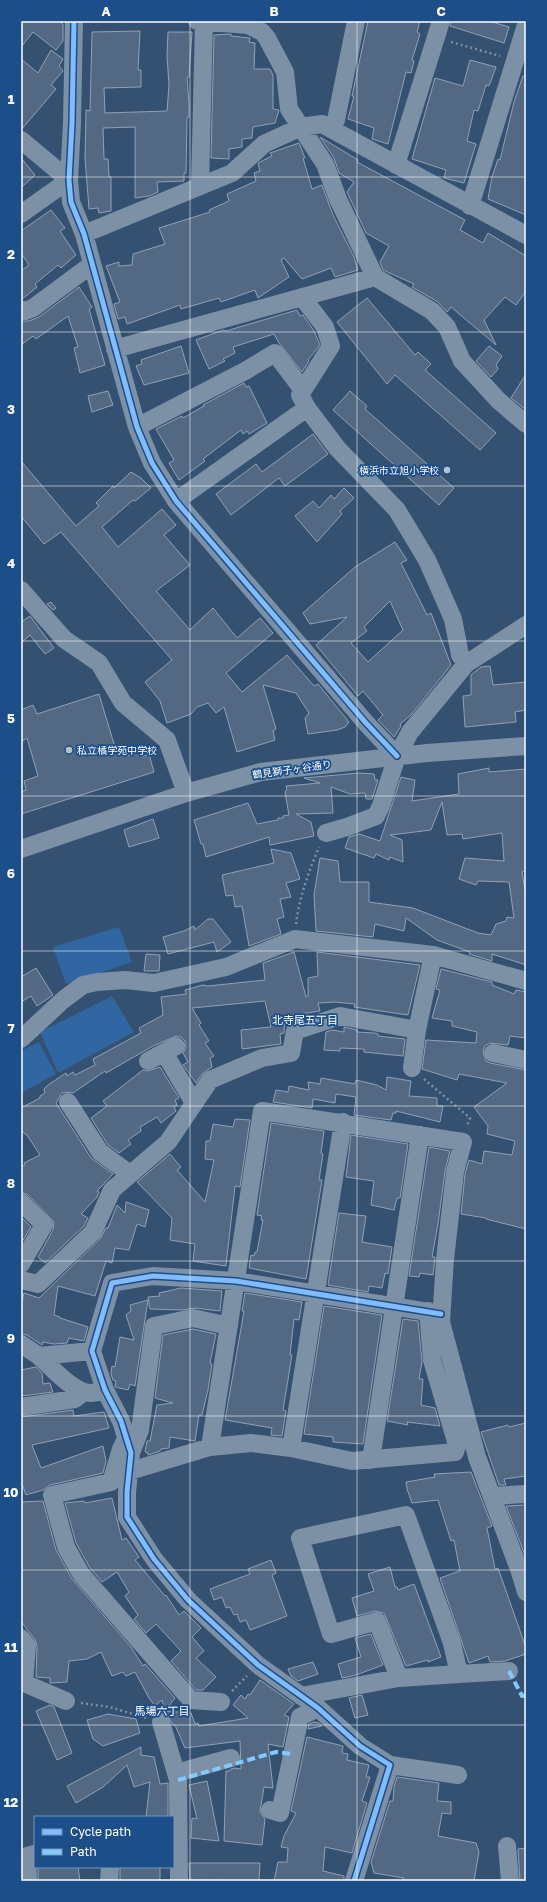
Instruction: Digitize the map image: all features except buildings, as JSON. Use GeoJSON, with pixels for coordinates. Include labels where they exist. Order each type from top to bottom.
{"type":"FeatureCollection","features":[{"type":"Feature","properties":{"kind":"street"},"geometry":{"type":"LineString","coordinates":[[74,21],[72,123],[69,180],[71,202],[84,234],[91,265],[137,427],[152,463],[176,501],[366,723],[397,756]]}},
{"type":"Feature","properties":{"kind":"street"},"geometry":{"type":"LineString","coordinates":[[200,186],[200,21],[248,25],[262,32],[286,72],[290,109],[325,164],[338,199],[375,277],[432,311],[447,328],[462,361],[499,401],[526,424]]}},
{"type":"Feature","properties":{"kind":"street"},"geometry":{"type":"LineString","coordinates":[[332,128],[336,120],[356,21]]}},
{"type":"Feature","properties":{"kind":"street"},"geometry":{"type":"LineString","coordinates":[[470,206],[526,25]]}},
{"type":"Feature","properties":{"kind":"street"},"geometry":{"type":"LineString","coordinates":[[396,165],[438,29]]}},
{"type":"Feature","properties":{"kind":"street"},"geometry":{"type":"LineString","coordinates":[[84,234],[232,173],[264,144],[302,127],[322,124],[332,128],[470,206],[526,235]]}},
{"type":"Feature","properties":{"kind":"street"},"geometry":{"type":"LineString","coordinates":[[21,140],[69,180]]}},
{"type":"Feature","properties":{"kind":"street"},"geometry":{"type":"LineString","coordinates":[[21,214],[69,180]]}},
{"type":"Feature","properties":{"kind":"street"},"geometry":{"type":"LineString","coordinates":[[21,310],[25,311],[33,308],[91,265]]}},
{"type":"Feature","properties":{"kind":"street"},"geometry":{"type":"LineString","coordinates":[[115,349],[375,277]]}},
{"type":"Feature","properties":{"kind":"street"},"geometry":{"type":"LineString","coordinates":[[302,298],[325,327],[331,346],[300,395],[307,408],[337,448],[397,510],[427,560],[453,619],[460,655],[466,664]]}},
{"type":"Feature","properties":{"kind":"street"},"geometry":{"type":"LineString","coordinates":[[137,427],[245,371],[275,353],[303,390]]}},
{"type":"Feature","properties":{"kind":"street"},"geometry":{"type":"LineString","coordinates":[[176,501],[307,408]]}},
{"type":"Feature","properties":{"kind":"street"},"geometry":{"type":"LineString","coordinates":[[21,590],[64,639],[99,663],[124,703],[167,740],[186,793]]}},
{"type":"Feature","properties":{"kind":"street"},"geometry":{"type":"LineString","coordinates":[[326,833],[376,816],[381,806],[397,756],[410,732],[466,664],[526,625]]}},
{"type":"Feature","properties":{"kind":"street","name":"鶴見獅子ヶ谷通り"},"geometry":{"type":"LineString","coordinates":[[21,849],[186,793],[260,772],[397,756],[526,746]]}},
{"type":"Feature","properties":{"kind":"street"},"geometry":{"type":"LineString","coordinates":[[21,1039],[63,1000],[83,985],[97,982],[125,980],[154,983],[226,966],[295,939],[433,954],[526,981]]}},
{"type":"Feature","properties":{"kind":"street"},"geometry":{"type":"LineString","coordinates":[[412,1068],[417,1030],[433,954]]}},
{"type":"Feature","properties":{"kind":"street"},"geometry":{"type":"LineString","coordinates":[[21,1280],[38,1284],[93,1232],[112,1190],[168,1142],[210,1080],[262,1058],[291,1052],[295,1031],[340,1016],[417,1030]]}},
{"type":"Feature","properties":{"kind":"street"},"geometry":{"type":"LineString","coordinates":[[148,1061],[170,1050],[194,1103]]}},
{"type":"Feature","properties":{"kind":"street"},"geometry":{"type":"LineString","coordinates":[[493,1053],[526,1060]]}},
{"type":"Feature","properties":{"kind":"street"},"geometry":{"type":"LineString","coordinates":[[68,1102],[100,1152],[130,1174]]}},
{"type":"Feature","properties":{"kind":"street"},"geometry":{"type":"LineString","coordinates":[[130,1471],[210,1448],[251,1443],[291,1448],[352,1461],[455,1452],[457,1445],[432,1360],[434,1312],[445,1259],[455,1172],[462,1142],[343,1122],[262,1111],[210,1448]]}},
{"type":"Feature","properties":{"kind":"street"},"geometry":{"type":"LineString","coordinates":[[291,1448],[314,1294],[343,1122]]}},
{"type":"Feature","properties":{"kind":"street"},"geometry":{"type":"LineString","coordinates":[[371,1460],[420,1135]]}},
{"type":"Feature","properties":{"kind":"street"},"geometry":{"type":"LineString","coordinates":[[21,1202],[44,1225],[21,1264]]}},
{"type":"Feature","properties":{"kind":"street"},"geometry":{"type":"LineString","coordinates":[[458,1775],[390,1765],[360,1746],[318,1708],[258,1665],[188,1600],[150,1553],[127,1518],[127,1492],[130,1471],[129,1445],[121,1421],[105,1390],[92,1351],[112,1283],[153,1276],[236,1281],[434,1312],[440,1322],[477,1458],[493,1496],[526,1592]]}},
{"type":"Feature","properties":{"kind":"street"},"geometry":{"type":"LineString","coordinates":[[221,1702],[191,1700],[81,1574],[66,1547],[52,1495],[111,1482],[121,1449],[129,1445],[140,1430],[154,1326],[193,1318],[229,1326]]}},
{"type":"Feature","properties":{"kind":"street"},"geometry":{"type":"LineString","coordinates":[[21,1344],[39,1356],[65,1380],[84,1392],[91,1393],[105,1390]]}},
{"type":"Feature","properties":{"kind":"street"},"geometry":{"type":"LineString","coordinates":[[39,1356],[92,1351]]}},
{"type":"Feature","properties":{"kind":"street"},"geometry":{"type":"LineString","coordinates":[[21,1407],[75,1399],[84,1392]]}},
{"type":"Feature","properties":{"kind":"street"},"geometry":{"type":"LineString","coordinates":[[493,1496],[526,1494]]}},
{"type":"Feature","properties":{"kind":"street"},"geometry":{"type":"LineString","coordinates":[[399,1678],[377,1621],[332,1634],[300,1538],[406,1515],[452,1643],[459,1674]]}},
{"type":"Feature","properties":{"kind":"street"},"geometry":{"type":"LineString","coordinates":[[21,1638],[27,1646],[23,1681],[66,1701]]}},
{"type":"Feature","properties":{"kind":"street"},"geometry":{"type":"LineString","coordinates":[[301,1696],[399,1678],[509,1671]]}},
{"type":"Feature","properties":{"kind":"street"},"geometry":{"type":"LineString","coordinates":[[270,1810],[280,1812],[300,1717],[318,1708]]}},
{"type":"Feature","properties":{"kind":"street"},"geometry":{"type":"LineString","coordinates":[[161,1722],[178,1780],[176,1861],[179,1881]]}},
{"type":"Feature","properties":{"kind":"street"},"geometry":{"type":"LineString","coordinates":[[176,1773],[231,1758]]}},
{"type":"Feature","properties":{"kind":"street"},"geometry":{"type":"LineString","coordinates":[[354,1881],[390,1765]]}},
{"type":"Feature","properties":{"kind":"street"},"geometry":{"type":"LineString","coordinates":[[507,1846],[510,1881]]}},
{"type":"Feature","properties":{"kind":"street"},"geometry":{"type":"LineString","coordinates":[[28,1881],[27,1856],[34,1854]]}},
{"type":"Feature","properties":{"kind":"street"},"geometry":{"type":"LineString","coordinates":[[109,1881],[110,1868]]}},
{"type":"Feature","properties":{"kind":"path"},"geometry":{"type":"LineString","coordinates":[[438,29],[515,60]]}},
{"type":"Feature","properties":{"kind":"path"},"geometry":{"type":"LineString","coordinates":[[295,939],[298,912],[306,882],[326,833]]}},
{"type":"Feature","properties":{"kind":"path"},"geometry":{"type":"LineString","coordinates":[[412,1068],[470,1118],[462,1142]]}},
{"type":"Feature","properties":{"kind":"path"},"geometry":{"type":"LineString","coordinates":[[221,1702],[258,1665]]}},
{"type":"Feature","properties":{"kind":"path"},"geometry":{"type":"LineString","coordinates":[[66,1701],[109,1707],[161,1722]]}},
{"type":"Feature","properties":{"kind":"shaded area"},"geometry":{"type":"Polygon","coordinates":[[[119,927],[132,962],[66,984],[53,947],[119,927]]]}},
{"type":"Feature","properties":{"kind":"shaded area"},"geometry":{"type":"Polygon","coordinates":[[[112,996],[134,1032],[58,1073],[40,1032],[112,996]]]}},
{"type":"Feature","properties":{"kind":"shaded area"},"geometry":{"type":"Polygon","coordinates":[[[39,1042],[56,1074],[21,1093],[21,1051],[39,1042]]]}},
{"type":"Feature","properties":{"kind":"marked path"},"geometry":{"type":"LineString","coordinates":[[509,1671],[522,1696],[526,1695]]}},
{"type":"Feature","properties":{"kind":"marked path"},"geometry":{"type":"LineString","coordinates":[[178,1780],[276,1752],[293,1754]]}},
{"type":"Feature","properties":{"kind":"cycle path"},"geometry":{"type":"LineString","coordinates":[[74,21],[72,123],[69,180],[71,202],[84,234],[137,427],[152,463],[176,501],[366,723],[397,756]]}},
{"type":"Feature","properties":{"kind":"cycle path"},"geometry":{"type":"LineString","coordinates":[[354,1881],[390,1765],[360,1746],[318,1708],[258,1665],[188,1600],[154,1559],[127,1517],[127,1492],[131,1453],[121,1421],[105,1390],[92,1351],[112,1283],[153,1276],[236,1281],[441,1314]]}},
{"type":"Feature","properties":{"kind":"place","name":"横浜市立旭小学校"},"geometry":{"type":"Point","coordinates":[447,470]}},
{"type":"Feature","properties":{"kind":"place","name":"私立橘学苑中学校"},"geometry":{"type":"Point","coordinates":[69,750]}},
{"type":"Feature","properties":{"kind":"district","name":"北寺尾五丁目"},"geometry":{"type":"Point","coordinates":[305,1019]}},
{"type":"Feature","properties":{"kind":"district","name":"馬場六丁目"},"geometry":{"type":"Point","coordinates":[162,1710]}}]}
